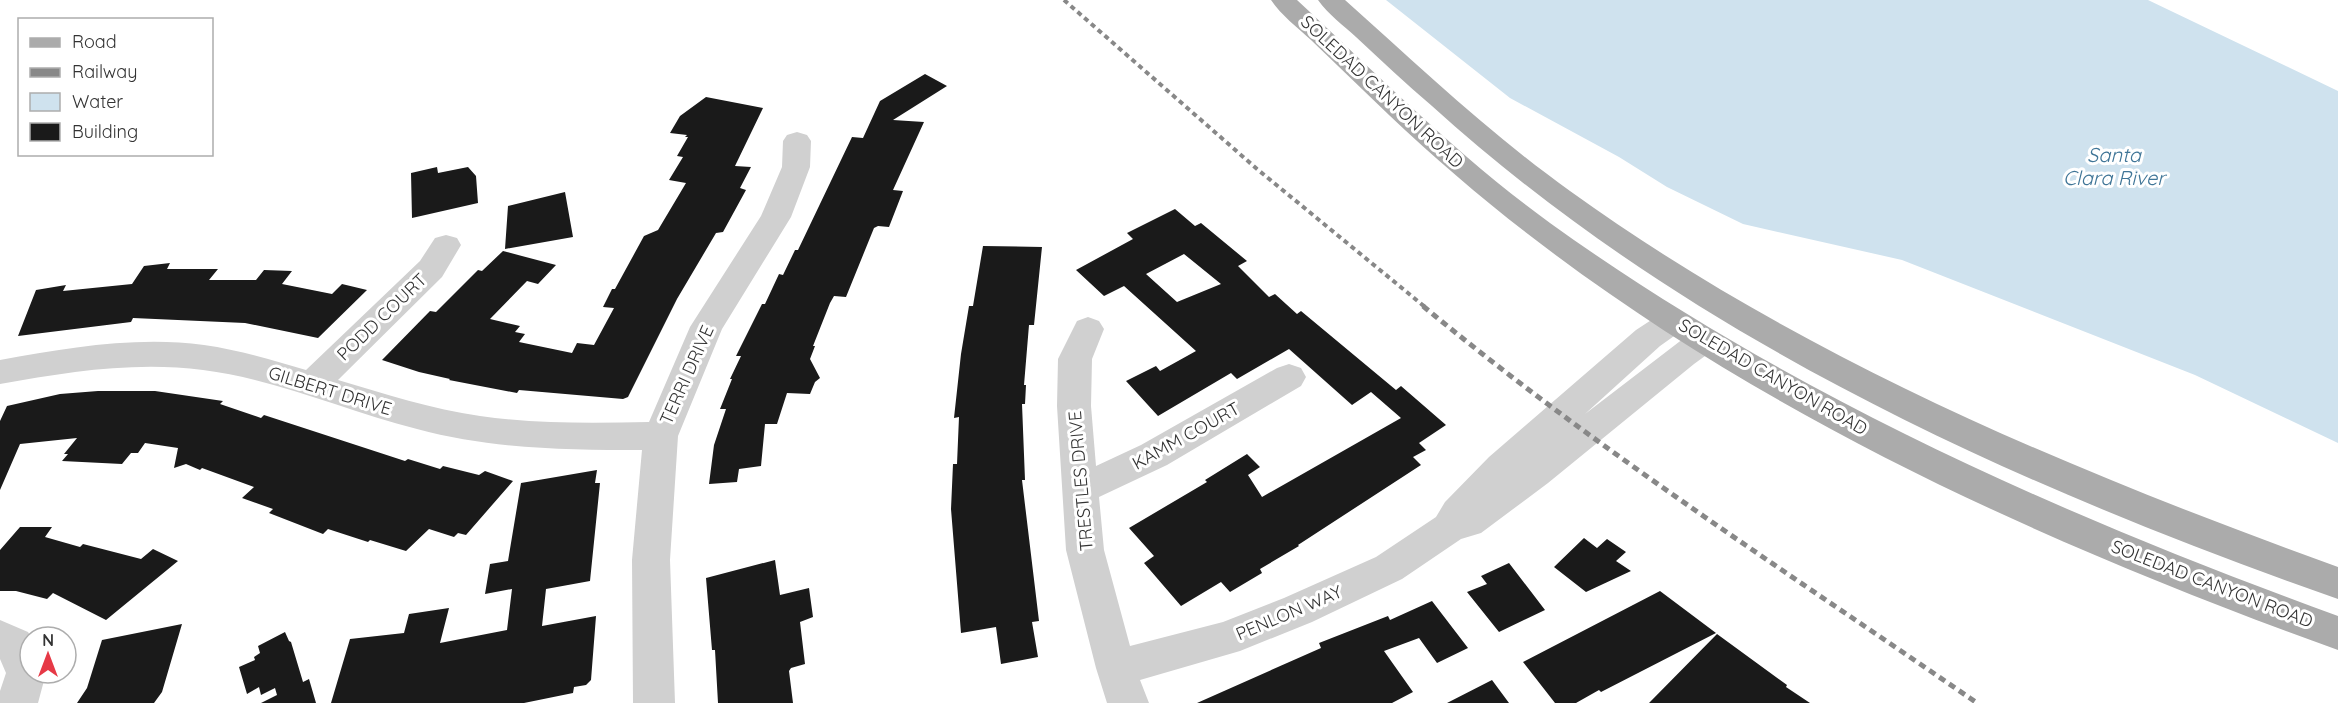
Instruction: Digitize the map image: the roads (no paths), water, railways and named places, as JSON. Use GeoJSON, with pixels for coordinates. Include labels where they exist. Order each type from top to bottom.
{"type":"FeatureCollection","features":[{"type":"Feature","properties":{"kind":"main road","name":"SOLEDAD CANYON ROAD"},"geometry":{"type":"LineString","coordinates":[[1283,0],[1434,143],[1483,186],[1602,274],[1704,340],[1854,424],[2029,509],[2218,588],[2338,633]]}},
{"type":"Feature","properties":{"kind":"main road","name":"SOLEDAD CANYON ROAD"},"geometry":{"type":"LineString","coordinates":[[1330,0],[1477,133],[1529,176],[1658,266],[1734,312],[1819,360],[2014,456],[2134,507],[2338,583]]}},
{"type":"Feature","properties":{"kind":"main road"},"geometry":{"type":"LineString","coordinates":[[1673,321],[1698,318],[1712,322],[1925,436],[2014,456]]}},
{"type":"Feature","properties":{"kind":"street","name":"TERRI DRIVE"},"geometry":{"type":"LineString","coordinates":[[654,703],[651,560],[661,436],[706,327],[776,217],[796,167],[797,141]]}},
{"type":"Feature","properties":{"kind":"street","name":"PODD COURT"},"geometry":{"type":"LineString","coordinates":[[313,384],[431,269],[446,245]]}},
{"type":"Feature","properties":{"kind":"street"},"geometry":{"type":"LineString","coordinates":[[1449,528],[1458,513],[1502,467],[1648,338],[1673,321]]}},
{"type":"Feature","properties":{"kind":"street","name":"TRESTLES DRIVE"},"geometry":{"type":"LineString","coordinates":[[1088,329],[1075,359],[1074,406],[1085,550],[1122,686]]}},
{"type":"Feature","properties":{"kind":"street"},"geometry":{"type":"LineString","coordinates":[[1449,528],[1468,522],[1526,480],[1682,355],[1704,340]]}},
{"type":"Feature","properties":{"kind":"street","name":"GILBERT DRIVE"},"geometry":{"type":"LineString","coordinates":[[0,372],[78,358],[138,354],[189,356],[233,363],[313,384],[402,413],[479,429],[561,435],[661,436]]}},
{"type":"Feature","properties":{"kind":"street","name":"KAMM COURT"},"geometry":{"type":"LineString","coordinates":[[1080,490],[1154,455],[1289,377]]}},
{"type":"Feature","properties":{"kind":"street","name":"PENLON WAY"},"geometry":{"type":"LineString","coordinates":[[1122,686],[1389,568],[1449,528]]}},
{"type":"Feature","properties":{"kind":"street"},"geometry":{"type":"LineString","coordinates":[[0,637],[14,645],[26,674],[17,703]]}},
{"type":"Feature","properties":{"kind":"water","name":"Santa Clara River"},"geometry":{"type":"Polygon","coordinates":[[[1386,0],[2148,0],[2338,91],[2338,443],[2195,375],[1902,260],[1743,224],[1667,187],[1619,157],[1510,98],[1386,0]]]}},
{"type":"Feature","properties":{"kind":"railway"},"geometry":{"type":"LineString","coordinates":[[1064,0],[1257,169],[1425,307]]}},
{"type":"Feature","properties":{"kind":"railway"},"geometry":{"type":"LineString","coordinates":[[1423,306],[1557,411],[1626,461],[1977,703]]}}]}
